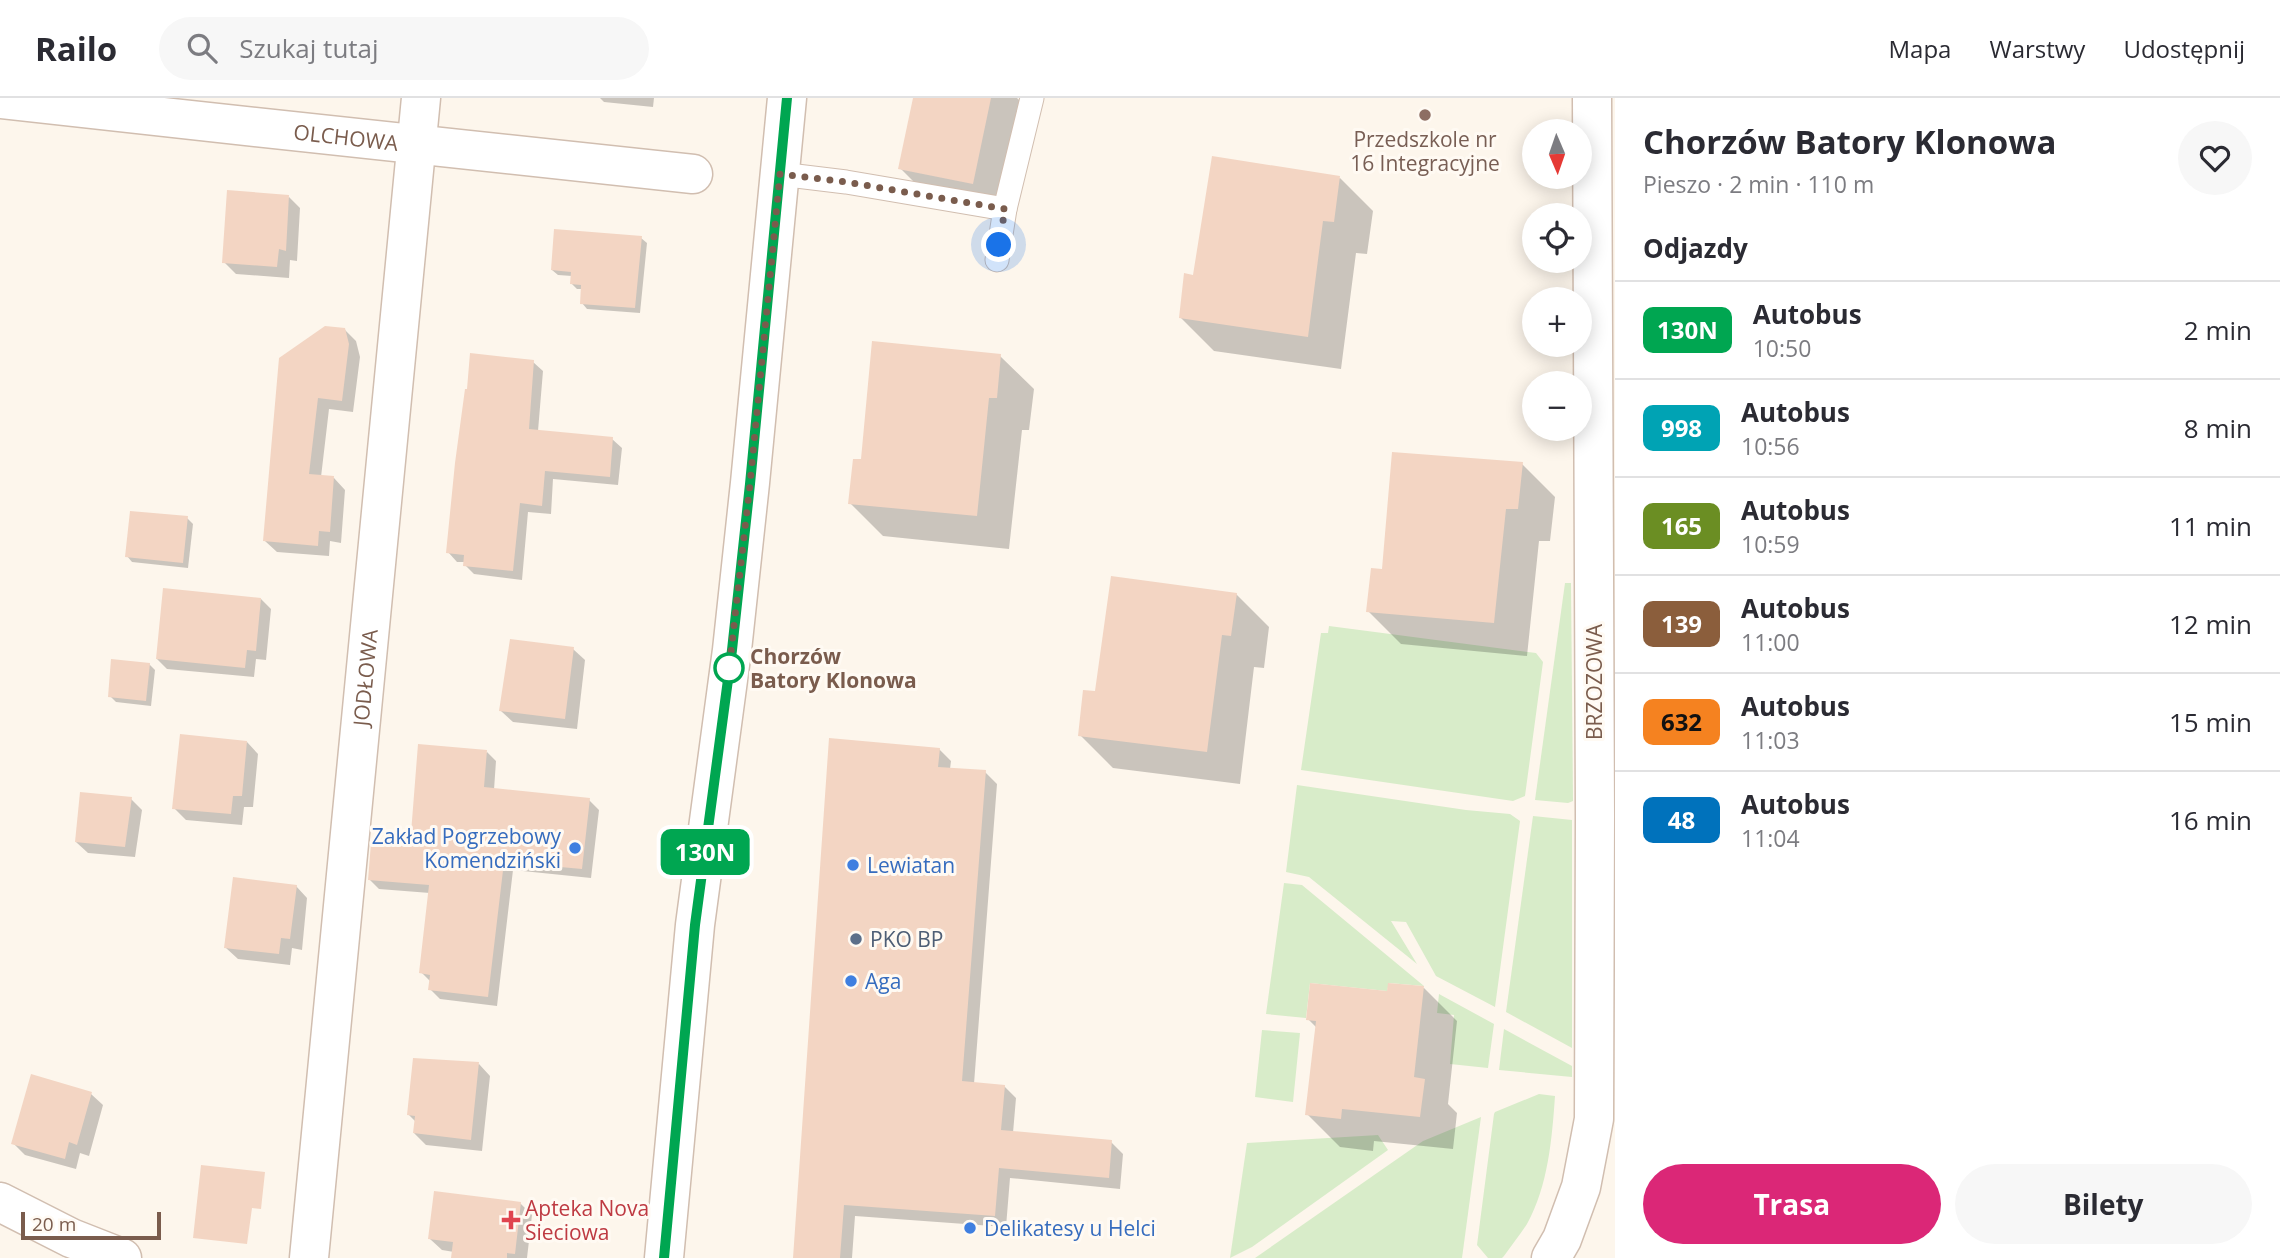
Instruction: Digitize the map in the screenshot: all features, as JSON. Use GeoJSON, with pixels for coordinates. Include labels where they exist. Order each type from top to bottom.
{"type":"FeatureCollection","features":[{"type":"Feature","properties":{"kind":"street","name":"JODŁOWA"},"geometry":{"type":"LineString","coordinates":[[309,1258],[421,98]]}},
{"type":"Feature","properties":{"kind":"street"},"geometry":{"type":"LineString","coordinates":[[664,1258],[695,925],[733,636],[787,98]]}},
{"type":"Feature","properties":{"kind":"street","name":"BRZOZOWA"},"geometry":{"type":"LineString","coordinates":[[1551,1258],[1562,1239],[1581,1187],[1594,1119],[1605,1089],[1592,98]]}},
{"type":"Feature","properties":{"kind":"street","name":"OLCHOWA"},"geometry":{"type":"LineString","coordinates":[[0,99],[693,174]]}},
{"type":"Feature","properties":{"kind":"street"},"geometry":{"type":"LineString","coordinates":[[0,1202],[71,1238],[122,1258]]}},
{"type":"Feature","properties":{"kind":"lane"},"geometry":{"type":"LineString","coordinates":[[997,260],[1005,209],[1032,98]]}},
{"type":"Feature","properties":{"kind":"lane"},"geometry":{"type":"LineString","coordinates":[[780,174],[846,182],[1005,209]]}},
{"type":"Feature","properties":{"kind":"green space"},"geometry":{"type":"Polygon","coordinates":[[[1565,583],[1571,583],[1573,801],[1568,803],[1535,800],[1565,583]]]}},
{"type":"Feature","properties":{"kind":"green space"},"geometry":{"type":"Polygon","coordinates":[[[1329,626],[1536,653],[1543,662],[1525,796],[1513,801],[1301,770],[1321,633],[1328,633],[1329,626]]]}},
{"type":"Feature","properties":{"kind":"green space"},"geometry":{"type":"Polygon","coordinates":[[[1297,785],[1510,814],[1520,821],[1495,1007],[1436,976],[1406,922],[1391,921],[1417,964],[1309,877],[1286,872],[1297,785]]]}},
{"type":"Feature","properties":{"kind":"green space"},"geometry":{"type":"Polygon","coordinates":[[[1533,816],[1572,820],[1572,1048],[1506,1012],[1533,816]]]}},
{"type":"Feature","properties":{"kind":"green space"},"geometry":{"type":"Polygon","coordinates":[[[1284,883],[1302,885],[1424,986],[1389,983],[1387,991],[1310,983],[1306,1018],[1266,1014],[1284,883]]]}},
{"type":"Feature","properties":{"kind":"green space"},"geometry":{"type":"Polygon","coordinates":[[[1439,994],[1494,1024],[1488,1068],[1450,1064],[1454,1015],[1437,1013],[1439,994]]]}},
{"type":"Feature","properties":{"kind":"green space"},"geometry":{"type":"Polygon","coordinates":[[[1504,1029],[1572,1066],[1572,1077],[1499,1070],[1504,1029]]]}},
{"type":"Feature","properties":{"kind":"green space"},"geometry":{"type":"Polygon","coordinates":[[[1262,1030],[1300,1033],[1293,1102],[1255,1097],[1262,1030]]]}},
{"type":"Feature","properties":{"kind":"green space"},"geometry":{"type":"Polygon","coordinates":[[[1539,1094],[1555,1096],[1550,1145],[1540,1194],[1527,1224],[1504,1256],[1488,1258],[1477,1245],[1494,1114],[1539,1094]]]}},
{"type":"Feature","properties":{"kind":"green space"},"geometry":{"type":"Polygon","coordinates":[[[1481,1117],[1462,1258],[1255,1258],[1423,1141],[1481,1117]]]}},
{"type":"Feature","properties":{"kind":"green space"},"geometry":{"type":"Polygon","coordinates":[[[1378,1135],[1388,1150],[1252,1247],[1230,1258],[1247,1143],[1378,1135]]]}},
{"type":"Feature","properties":{"kind":"building"},"geometry":{"type":"Polygon","coordinates":[[[913,98],[991,98],[973,184],[898,169],[913,98]]]}},
{"type":"Feature","properties":{"kind":"building"},"geometry":{"type":"Polygon","coordinates":[[[1212,156],[1340,176],[1334,222],[1323,221],[1308,337],[1179,318],[1184,273],[1193,275],[1212,156]]]}},
{"type":"Feature","properties":{"kind":"building"},"geometry":{"type":"Polygon","coordinates":[[[227,190],[289,195],[286,251],[279,249],[277,267],[222,263],[227,190]]]}},
{"type":"Feature","properties":{"kind":"building"},"geometry":{"type":"Polygon","coordinates":[[[554,229],[642,236],[635,308],[580,304],[581,285],[570,284],[571,272],[551,270],[554,229]]]}},
{"type":"Feature","properties":{"kind":"building"},"geometry":{"type":"Polygon","coordinates":[[[325,326],[345,328],[349,344],[342,401],[318,398],[309,474],[334,476],[330,532],[319,531],[318,546],[263,541],[279,358],[325,326]]]}},
{"type":"Feature","properties":{"kind":"building"},"geometry":{"type":"Polygon","coordinates":[[[872,341],[1001,354],[997,398],[989,398],[977,516],[848,504],[853,459],[861,459],[872,341]]]}},
{"type":"Feature","properties":{"kind":"building"},"geometry":{"type":"Polygon","coordinates":[[[470,353],[534,360],[529,429],[613,437],[610,477],[545,471],[542,506],[520,503],[513,571],[463,566],[464,555],[446,553],[470,353]]]}},
{"type":"Feature","properties":{"kind":"building"},"geometry":{"type":"Polygon","coordinates":[[[1392,452],[1523,462],[1518,509],[1506,509],[1494,623],[1366,612],[1371,568],[1382,569],[1392,452]]]}},
{"type":"Feature","properties":{"kind":"building"},"geometry":{"type":"Polygon","coordinates":[[[130,511],[188,516],[183,563],[125,557],[130,511]]]}},
{"type":"Feature","properties":{"kind":"building"},"geometry":{"type":"Polygon","coordinates":[[[1111,576],[1237,593],[1231,636],[1222,635],[1207,752],[1078,736],[1083,690],[1095,691],[1111,576]]]}},
{"type":"Feature","properties":{"kind":"building"},"geometry":{"type":"Polygon","coordinates":[[[163,588],[261,598],[256,651],[247,650],[245,668],[156,659],[163,588]]]}},
{"type":"Feature","properties":{"kind":"building"},"geometry":{"type":"Polygon","coordinates":[[[510,639],[574,647],[565,719],[499,711],[510,639]]]}},
{"type":"Feature","properties":{"kind":"building"},"geometry":{"type":"Polygon","coordinates":[[[111,659],[150,663],[146,701],[108,697],[111,659]]]}},
{"type":"Feature","properties":{"kind":"building"},"geometry":{"type":"Polygon","coordinates":[[[180,734],[247,741],[242,796],[233,796],[231,814],[172,809],[180,734]]]}},
{"type":"Feature","properties":{"kind":"building"},"geometry":{"type":"Polygon","coordinates":[[[829,738],[940,748],[938,767],[986,770],[962,1081],[1005,1085],[1001,1130],[1112,1140],[1109,1178],[999,1168],[995,1216],[844,1205],[840,1258],[793,1258],[829,738]]]}},
{"type":"Feature","properties":{"kind":"building"},"geometry":{"type":"Polygon","coordinates":[[[418,744],[487,750],[484,787],[590,798],[582,869],[504,862],[488,997],[428,990],[430,975],[419,973],[429,885],[368,880],[371,843],[410,846],[418,744]]]}},
{"type":"Feature","properties":{"kind":"building"},"geometry":{"type":"Polygon","coordinates":[[[80,792],[132,797],[125,847],[75,842],[80,792]]]}},
{"type":"Feature","properties":{"kind":"building"},"geometry":{"type":"Polygon","coordinates":[[[233,877],[297,885],[290,939],[281,938],[279,954],[224,948],[233,877]]]}},
{"type":"Feature","properties":{"kind":"building"},"geometry":{"type":"Polygon","coordinates":[[[1310,983],[1387,991],[1388,983],[1424,986],[1414,1077],[1425,1079],[1420,1117],[1342,1109],[1341,1119],[1305,1115],[1316,1021],[1306,1020],[1310,983]]]}},
{"type":"Feature","properties":{"kind":"building"},"geometry":{"type":"Polygon","coordinates":[[[413,1058],[479,1062],[471,1140],[413,1133],[415,1116],[407,1115],[413,1058]]]}},
{"type":"Feature","properties":{"kind":"building"},"geometry":{"type":"Polygon","coordinates":[[[31,1074],[92,1092],[77,1145],[69,1142],[65,1159],[11,1144],[31,1074]]]}},
{"type":"Feature","properties":{"kind":"building"},"geometry":{"type":"Polygon","coordinates":[[[201,1165],[265,1172],[261,1209],[252,1208],[247,1244],[193,1238],[201,1165]]]}},
{"type":"Feature","properties":{"kind":"building"},"geometry":{"type":"Polygon","coordinates":[[[434,1191],[521,1202],[515,1254],[507,1253],[507,1258],[451,1258],[453,1242],[428,1239],[434,1191]]]}},
{"type":"Feature","properties":{"kind":"bus line","name":"130N"},"geometry":{"type":"LineString","coordinates":[[664,1258],[695,925],[732,650],[787,98]]}},
{"type":"Feature","properties":{"kind":"place","name":"Przedszkole nr 16 Integracyjne"},"geometry":{"type":"Point","coordinates":[1425,115]}},
{"type":"Feature","properties":{"kind":"place","name":"Chorzów Batory Klonowa"},"geometry":{"type":"Point","coordinates":[729,668]}},
{"type":"Feature","properties":{"kind":"place","name":"Zakład Pogrzebowy Komendziński"},"geometry":{"type":"Point","coordinates":[575,848]}},
{"type":"Feature","properties":{"kind":"place","name":"Lewiatan"},"geometry":{"type":"Point","coordinates":[853,865]}},
{"type":"Feature","properties":{"kind":"place","name":"PKO BP"},"geometry":{"type":"Point","coordinates":[856,939]}},
{"type":"Feature","properties":{"kind":"place","name":"Aga"},"geometry":{"type":"Point","coordinates":[851,981]}},
{"type":"Feature","properties":{"kind":"place","name":"Apteka Nova Sieciowa"},"geometry":{"type":"Point","coordinates":[511,1220]}},
{"type":"Feature","properties":{"kind":"place","name":"Delikatesy u Helci"},"geometry":{"type":"Point","coordinates":[970,1228]}},
{"type":"Feature","properties":{"kind":"route"},"geometry":{"type":"LineString","coordinates":[[729,668],[728,678],[780,174],[846,182],[1005,209],[999,245]]}}]}
